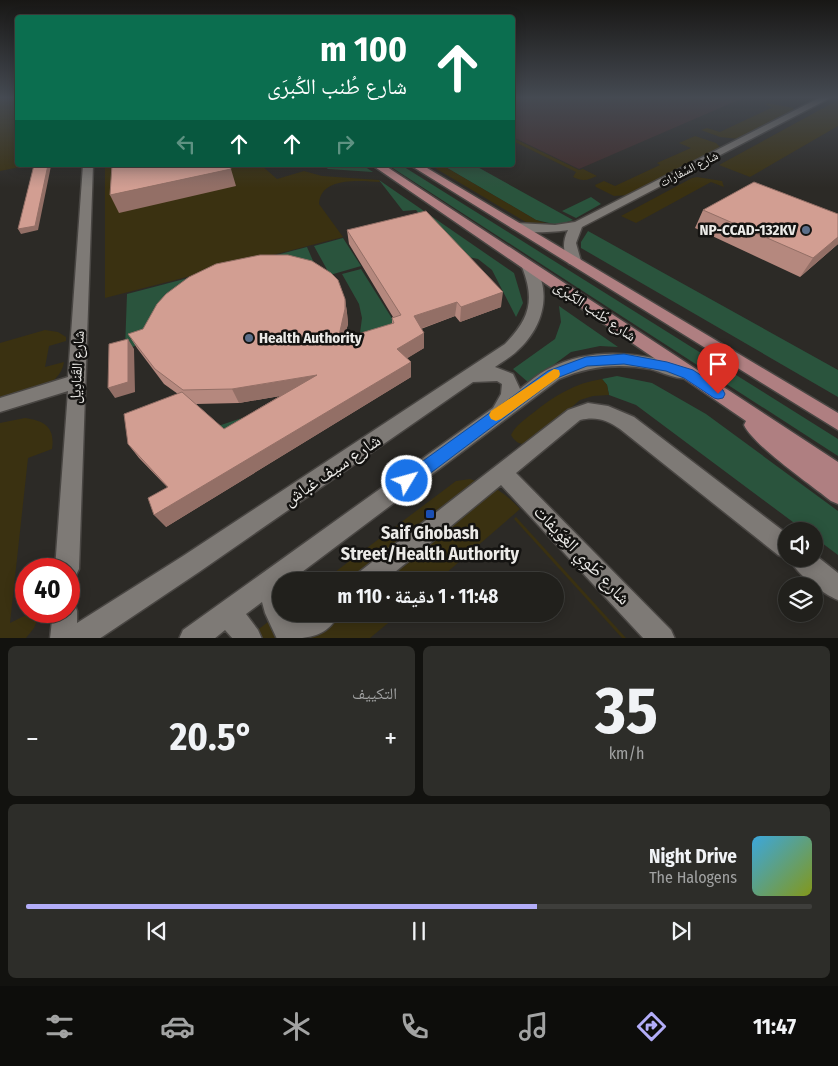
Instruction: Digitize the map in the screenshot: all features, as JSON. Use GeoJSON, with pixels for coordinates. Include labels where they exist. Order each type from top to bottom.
{"type":"FeatureCollection","features":[{"type":"Feature","properties":{"kind":"main road","name":"شارع طُنب الكُبرَى"},"geometry":{"type":"LineString","coordinates":[[380,167],[838,473]]}},
{"type":"Feature","properties":{"kind":"main road","name":"شارع طُنب الكُبرَى"},"geometry":{"type":"LineString","coordinates":[[418,167],[838,422]]}},
{"type":"Feature","properties":{"kind":"main road"},"geometry":{"type":"LineString","coordinates":[[734,404],[780,449],[838,494]]}},
{"type":"Feature","properties":{"kind":"street","name":"شارع السَّفارات"},"geometry":{"type":"LineString","coordinates":[[516,226],[555,229],[578,226],[768,128]]}},
{"type":"Feature","properties":{"kind":"street","name":"شارع القَنادِيل"},"geometry":{"type":"LineString","coordinates":[[68,558],[88,167]]}},
{"type":"Feature","properties":{"kind":"street"},"geometry":{"type":"LineString","coordinates":[[574,262],[570,253],[570,238],[578,226]]}},
{"type":"Feature","properties":{"kind":"street","name":"شارع سيف غباش"},"geometry":{"type":"LineString","coordinates":[[75,638],[184,569],[511,348],[530,325],[538,301],[537,289],[530,267]]}},
{"type":"Feature","properties":{"kind":"street"},"geometry":{"type":"LineString","coordinates":[[192,638],[270,583],[553,374],[586,362],[605,359],[638,360],[667,366],[688,374]]}},
{"type":"Feature","properties":{"kind":"street"},"geometry":{"type":"LineString","coordinates":[[462,382],[487,372],[498,373],[508,380],[511,388],[510,393],[498,414]]}},
{"type":"Feature","properties":{"kind":"street"},"geometry":{"type":"LineString","coordinates":[[0,405],[76,382]]}},
{"type":"Feature","properties":{"kind":"street"},"geometry":{"type":"LineString","coordinates":[[377,572],[574,415],[589,411],[608,413],[627,423],[778,541]]}},
{"type":"Feature","properties":{"kind":"street","name":"شارع طَوِي الغِوَيفات"},"geometry":{"type":"LineString","coordinates":[[502,472],[662,638]]}},
{"type":"Feature","properties":{"kind":"street"},"geometry":{"type":"LineString","coordinates":[[811,567],[838,588]]}},
{"type":"Feature","properties":{"kind":"street"},"geometry":{"type":"LineString","coordinates":[[270,583],[277,613],[293,638],[315,622]]}},
{"type":"Feature","properties":{"kind":"street"},"geometry":{"type":"LineString","coordinates":[[226,614],[237,623],[249,638]]}},
{"type":"Feature","properties":{"kind":"street"},"geometry":{"type":"LineString","coordinates":[[64,638],[65,623]]}},
{"type":"Feature","properties":{"kind":"shaded area"},"geometry":{"type":"Polygon","coordinates":[[[515,128],[674,128],[579,169],[515,138],[515,128]]]}},
{"type":"Feature","properties":{"kind":"green space"},"geometry":{"type":"Polygon","coordinates":[[[325,167],[365,167],[373,172],[328,169],[325,167]]]}},
{"type":"Feature","properties":{"kind":"green space"},"geometry":{"type":"Polygon","coordinates":[[[391,167],[404,167],[838,439],[838,456],[391,167]]]}},
{"type":"Feature","properties":{"kind":"green space"},"geometry":{"type":"Polygon","coordinates":[[[445,167],[478,167],[573,220],[558,225],[536,220],[445,167]]]}},
{"type":"Feature","properties":{"kind":"green space"},"geometry":{"type":"Polygon","coordinates":[[[379,180],[514,273],[523,303],[516,317],[492,270],[478,259],[454,254],[416,210],[403,211],[379,180]]]}},
{"type":"Feature","properties":{"kind":"green space"},"geometry":{"type":"Polygon","coordinates":[[[591,197],[601,204],[576,218],[562,211],[591,197]]]}},
{"type":"Feature","properties":{"kind":"green space"},"geometry":{"type":"Polygon","coordinates":[[[588,231],[838,370],[838,397],[581,248],[581,242],[588,231]]]}},
{"type":"Feature","properties":{"kind":"green space"},"geometry":{"type":"Polygon","coordinates":[[[343,238],[361,266],[330,275],[314,246],[343,238]]]}},
{"type":"Feature","properties":{"kind":"green space"},"geometry":{"type":"Polygon","coordinates":[[[307,247],[317,270],[163,307],[142,330],[135,346],[125,349],[127,294],[307,247]]]}},
{"type":"Feature","properties":{"kind":"green space"},"geometry":{"type":"Polygon","coordinates":[[[361,269],[398,328],[235,439],[218,426],[242,418],[259,420],[346,355],[360,333],[362,318],[359,304],[342,274],[361,269]]]}},
{"type":"Feature","properties":{"kind":"green space"},"geometry":{"type":"Polygon","coordinates":[[[559,306],[618,347],[600,346],[571,352],[529,383],[513,369],[555,339],[561,322],[559,306]]]}},
{"type":"Feature","properties":{"kind":"green space"},"geometry":{"type":"Polygon","coordinates":[[[617,376],[652,383],[706,414],[838,511],[838,555],[823,544],[823,522],[793,522],[636,405],[609,395],[607,385],[602,379],[617,376]]]}},
{"type":"Feature","properties":{"kind":"sand"},"geometry":{"type":"Polygon","coordinates":[[[0,128],[15,128],[15,167],[20,167],[0,171],[0,128]]]}},
{"type":"Feature","properties":{"kind":"sand"},"geometry":{"type":"Polygon","coordinates":[[[707,128],[720,132],[729,128],[761,128],[739,139],[720,137],[701,130],[707,128]]]}},
{"type":"Feature","properties":{"kind":"sand"},"geometry":{"type":"Polygon","coordinates":[[[787,128],[835,128],[750,177],[719,165],[787,128]]]}},
{"type":"Feature","properties":{"kind":"sand"},"geometry":{"type":"Polygon","coordinates":[[[695,136],[716,143],[721,148],[630,195],[614,196],[596,187],[595,185],[604,181],[615,186],[660,165],[657,163],[691,148],[679,143],[695,136]]]}},
{"type":"Feature","properties":{"kind":"sand"},"geometry":{"type":"Polygon","coordinates":[[[515,139],[579,170],[583,169],[597,176],[591,179],[580,180],[573,177],[576,172],[515,142],[515,139]]]}},
{"type":"Feature","properties":{"kind":"sand"},"geometry":{"type":"Polygon","coordinates":[[[105,167],[263,167],[277,179],[304,171],[322,176],[379,180],[380,182],[343,182],[334,184],[321,195],[319,204],[343,237],[105,298],[105,167]]]}},
{"type":"Feature","properties":{"kind":"sand"},"geometry":{"type":"Polygon","coordinates":[[[433,167],[445,167],[536,220],[558,227],[532,225],[433,167]]]}},
{"type":"Feature","properties":{"kind":"sand"},"geometry":{"type":"Polygon","coordinates":[[[692,178],[722,181],[724,187],[711,182],[636,223],[621,216],[692,178]]]}},
{"type":"Feature","properties":{"kind":"sand"},"geometry":{"type":"Polygon","coordinates":[[[45,330],[58,332],[66,337],[66,341],[49,346],[45,367],[64,362],[61,371],[48,385],[0,402],[0,343],[45,330]]]}},
{"type":"Feature","properties":{"kind":"sand"},"geometry":{"type":"Polygon","coordinates":[[[602,379],[607,385],[609,395],[593,396],[580,400],[528,444],[514,440],[511,435],[515,428],[541,407],[574,387],[602,379]]]}},
{"type":"Feature","properties":{"kind":"sand"},"geometry":{"type":"Polygon","coordinates":[[[25,418],[38,421],[48,427],[53,442],[52,449],[28,458],[17,558],[15,558],[10,623],[15,620],[15,623],[36,623],[26,638],[0,638],[0,423],[25,418]]]}},
{"type":"Feature","properties":{"kind":"sand"},"geometry":{"type":"Polygon","coordinates":[[[470,479],[486,484],[508,497],[520,509],[447,572],[335,572],[456,481],[470,479]]]}},
{"type":"Feature","properties":{"kind":"sand"},"geometry":{"type":"Polygon","coordinates":[[[516,517],[626,638],[622,638],[514,519],[516,517]]]}},
{"type":"Feature","properties":{"kind":"sand"},"geometry":{"type":"Polygon","coordinates":[[[272,619],[272,622],[389,622],[370,638],[247,638],[272,619]]]}},
{"type":"Feature","properties":{"kind":"building"},"geometry":{"type":"Polygon","coordinates":[[[34,167],[48,167],[35,226],[18,229],[34,167]]]}},
{"type":"Feature","properties":{"kind":"building"},"geometry":{"type":"Polygon","coordinates":[[[112,167],[230,167],[231,169],[110,195],[112,167]]]}},
{"type":"Feature","properties":{"kind":"building"},"geometry":{"type":"Polygon","coordinates":[[[754,182],[838,214],[838,237],[813,258],[703,210],[754,182]]]}},
{"type":"Feature","properties":{"kind":"building"},"geometry":{"type":"Polygon","coordinates":[[[426,211],[503,292],[461,307],[457,302],[414,316],[424,333],[397,349],[411,362],[154,515],[148,498],[168,487],[128,444],[124,414],[182,392],[224,429],[317,375],[232,389],[183,390],[155,369],[128,334],[143,329],[157,304],[166,294],[189,277],[216,264],[260,255],[288,255],[312,261],[331,273],[338,280],[345,299],[345,309],[338,340],[394,323],[392,318],[401,315],[347,230],[426,211]]]}},
{"type":"Feature","properties":{"kind":"building"},"geometry":{"type":"Polygon","coordinates":[[[128,339],[128,382],[108,388],[109,344],[128,339]]]}},
{"type":"Feature","properties":{"kind":"slow traffic"},"geometry":{"type":"LineString","coordinates":[[496,415],[554,374]]}},
{"type":"Feature","properties":{"kind":"place","name":"NP-CCAD-132KV"},"geometry":{"type":"Point","coordinates":[806,230]}},
{"type":"Feature","properties":{"kind":"place","name":"Health Authority"},"geometry":{"type":"Point","coordinates":[249,338]}},
{"type":"Feature","properties":{"kind":"place","name":"Saif Ghobash Street/Health Authority"},"geometry":{"type":"Point","coordinates":[430,514]}},
{"type":"Feature","properties":{"kind":"route"},"geometry":{"type":"LineString","coordinates":[[407,481],[553,374],[568,367],[605,359],[645,362],[667,366],[688,374],[718,394]]}}]}
